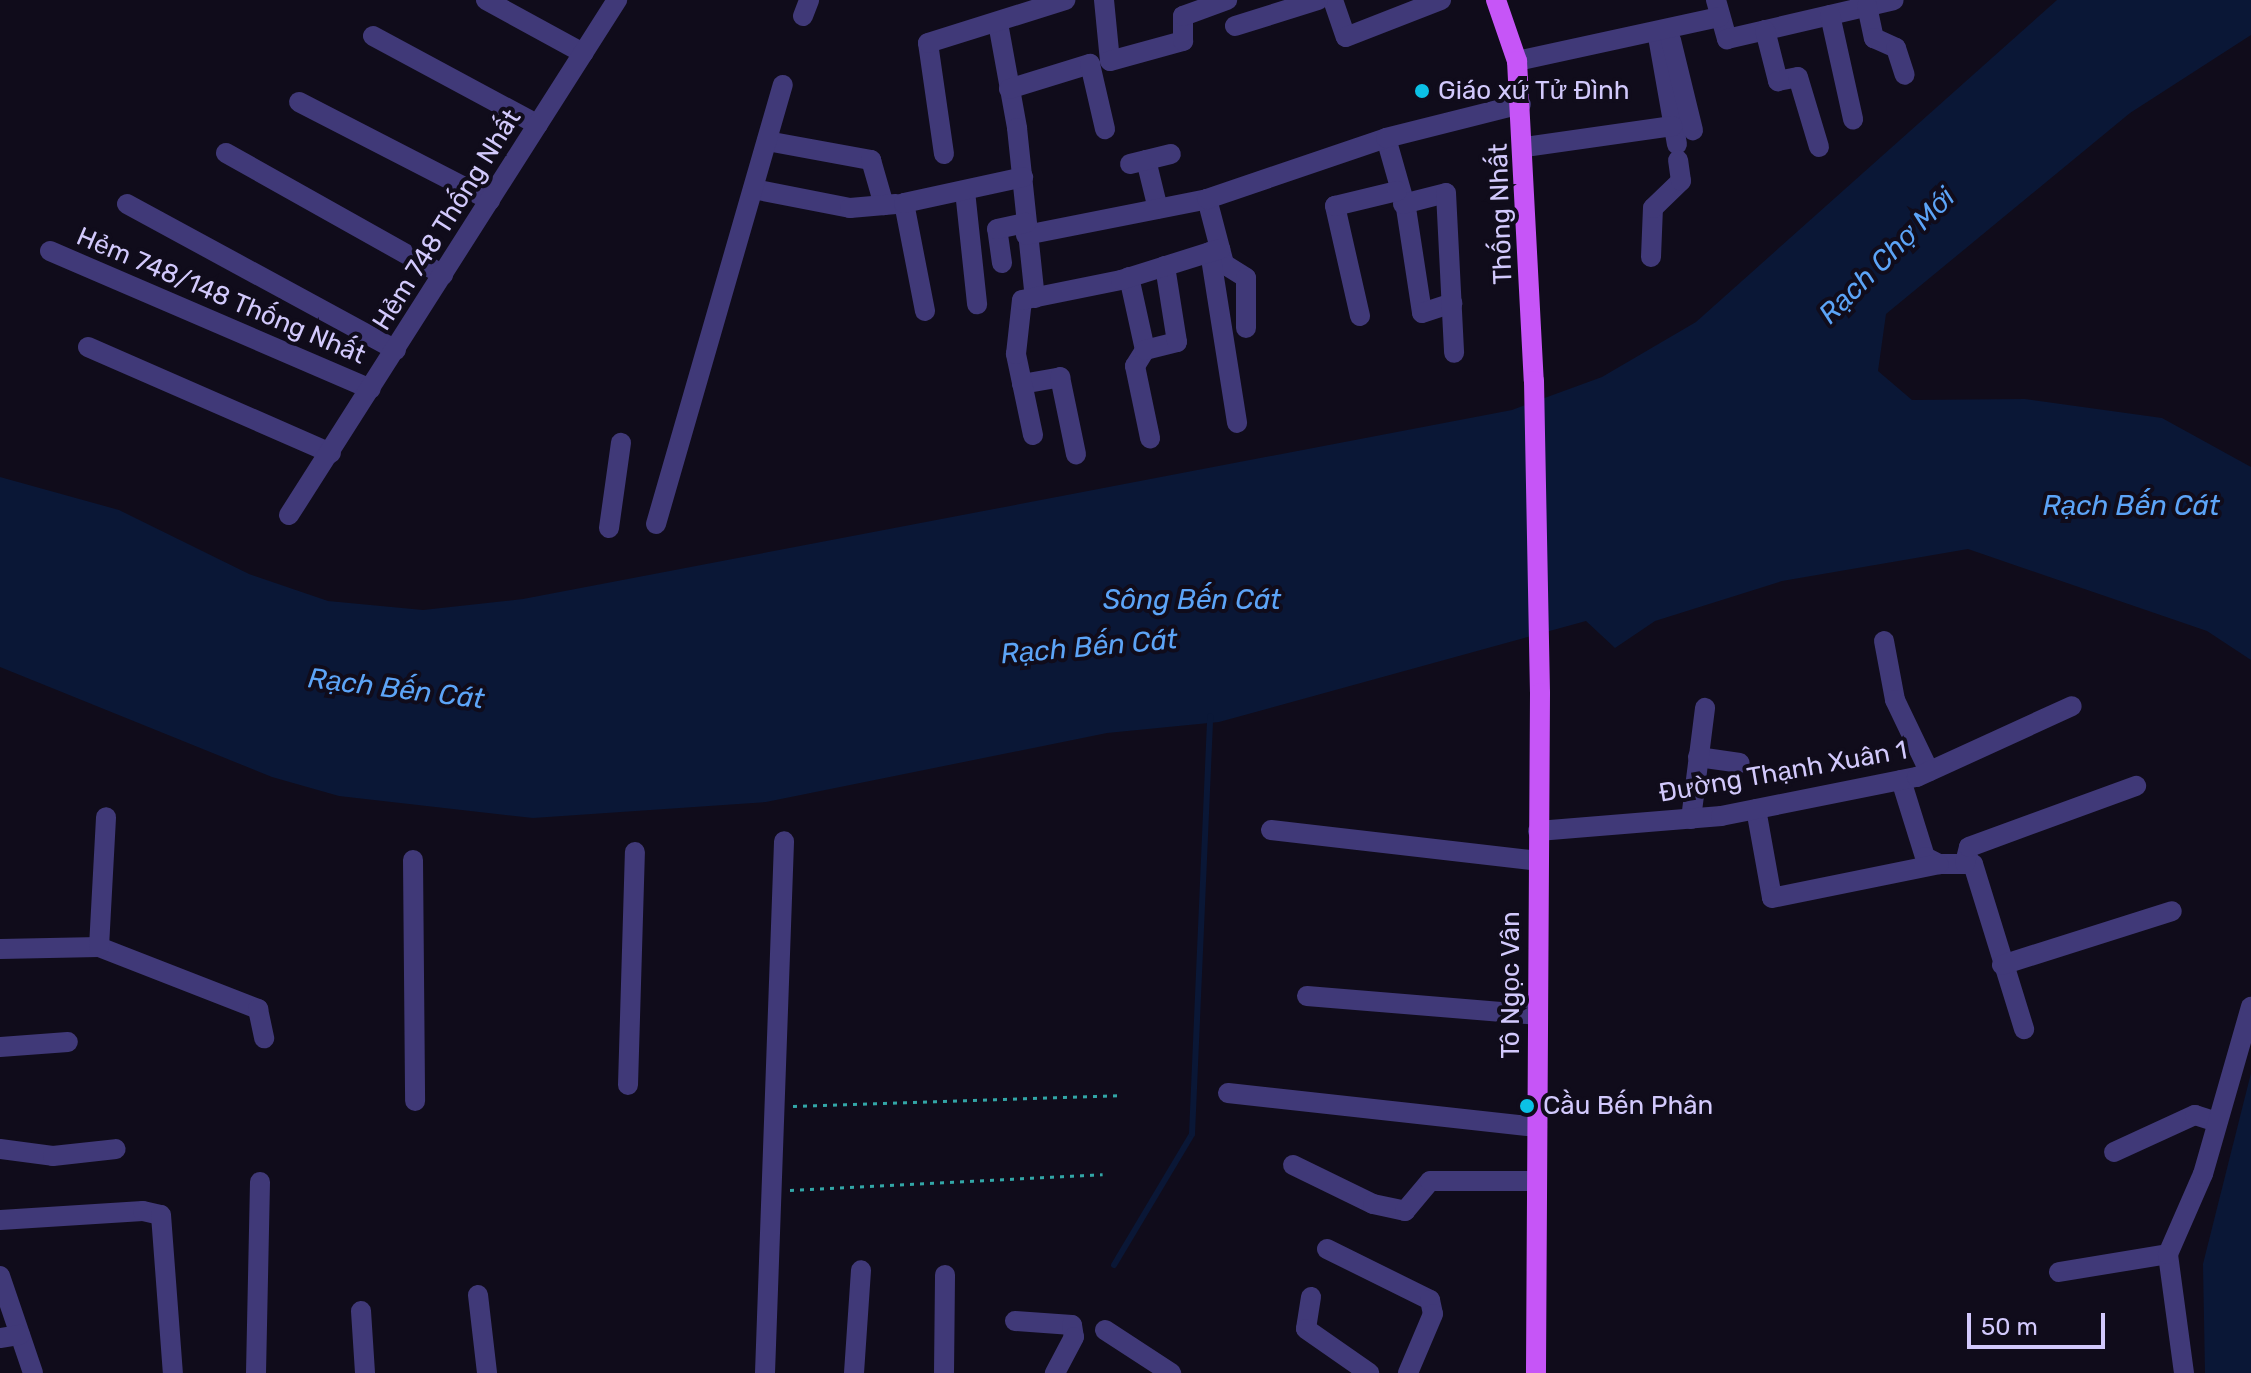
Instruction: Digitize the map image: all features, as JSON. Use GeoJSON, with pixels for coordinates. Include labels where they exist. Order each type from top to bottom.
{"type":"FeatureCollection","features":[{"type":"Feature","properties":{"kind":"main road","name":"Thống Nhất"},"geometry":{"type":"LineString","coordinates":[[1496,0],[1517,61],[1525,147],[1534,381],[1540,693]]}},
{"type":"Feature","properties":{"kind":"main road","name":"Tô Ngọc Vân"},"geometry":{"type":"LineString","coordinates":[[1536,1373],[1540,693]]}},
{"type":"Feature","properties":{"kind":"street"},"geometry":{"type":"LineString","coordinates":[[486,0],[583,53]]}},
{"type":"Feature","properties":{"kind":"street","name":"Hẻm 748 Thống Nhất"},"geometry":{"type":"LineString","coordinates":[[289,515],[617,0]]}},
{"type":"Feature","properties":{"kind":"street"},"geometry":{"type":"LineString","coordinates":[[1104,0],[1110,61],[1183,41],[1183,16],[1227,0]]}},
{"type":"Feature","properties":{"kind":"street"},"geometry":{"type":"LineString","coordinates":[[1235,26],[1318,0]]}},
{"type":"Feature","properties":{"kind":"street"},"geometry":{"type":"LineString","coordinates":[[1333,0],[1346,37],[1441,0]]}},
{"type":"Feature","properties":{"kind":"street"},"geometry":{"type":"LineString","coordinates":[[1517,61],[1662,30],[1718,8],[1727,39],[1826,10],[1894,0]]}},
{"type":"Feature","properties":{"kind":"street"},"geometry":{"type":"LineString","coordinates":[[944,154],[928,43],[998,23],[1053,2]]}},
{"type":"Feature","properties":{"kind":"street"},"geometry":{"type":"LineString","coordinates":[[1867,6],[1874,38],[1896,48],[1905,75]]}},
{"type":"Feature","properties":{"kind":"street"},"geometry":{"type":"LineString","coordinates":[[1826,10],[1853,119]]}},
{"type":"Feature","properties":{"kind":"street"},"geometry":{"type":"LineString","coordinates":[[998,23],[1023,177],[1035,298]]}},
{"type":"Feature","properties":{"kind":"street"},"geometry":{"type":"LineString","coordinates":[[1651,257],[1653,208],[1681,181],[1680,140],[1662,30]]}},
{"type":"Feature","properties":{"kind":"street"},"geometry":{"type":"LineString","coordinates":[[1765,30],[1778,81],[1798,77],[1819,147]]}},
{"type":"Feature","properties":{"kind":"street"},"geometry":{"type":"LineString","coordinates":[[373,36],[538,125]]}},
{"type":"Feature","properties":{"kind":"street"},"geometry":{"type":"LineString","coordinates":[[1009,89],[1090,64],[1105,129]]}},
{"type":"Feature","properties":{"kind":"street"},"geometry":{"type":"LineString","coordinates":[[656,524],[783,85]]}},
{"type":"Feature","properties":{"kind":"street"},"geometry":{"type":"LineString","coordinates":[[299,102],[490,200]]}},
{"type":"Feature","properties":{"kind":"street"},"geometry":{"type":"LineString","coordinates":[[1002,263],[997,229],[1026,229],[1207,199],[1386,138],[1521,104]]}},
{"type":"Feature","properties":{"kind":"street"},"geometry":{"type":"LineString","coordinates":[[1386,138],[1422,313],[1452,303]]}},
{"type":"Feature","properties":{"kind":"street"},"geometry":{"type":"LineString","coordinates":[[1525,147],[1680,140]]}},
{"type":"Feature","properties":{"kind":"street"},"geometry":{"type":"LineString","coordinates":[[767,141],[871,160],[894,204],[925,311]]}},
{"type":"Feature","properties":{"kind":"street"},"geometry":{"type":"LineString","coordinates":[[226,153],[443,275]]}},
{"type":"Feature","properties":{"kind":"street"},"geometry":{"type":"LineString","coordinates":[[1158,209],[1138,162],[1171,154]]}},
{"type":"Feature","properties":{"kind":"street"},"geometry":{"type":"LineString","coordinates":[[753,189],[804,203],[894,204],[1023,177]]}},
{"type":"Feature","properties":{"kind":"street"},"geometry":{"type":"LineString","coordinates":[[965,191],[977,304]]}},
{"type":"Feature","properties":{"kind":"street"},"geometry":{"type":"LineString","coordinates":[[1360,316],[1335,206],[1446,193],[1454,353]]}},
{"type":"Feature","properties":{"kind":"street"},"geometry":{"type":"LineString","coordinates":[[1207,199],[1237,423]]}},
{"type":"Feature","properties":{"kind":"street"},"geometry":{"type":"LineString","coordinates":[[127,204],[396,350]]}},
{"type":"Feature","properties":{"kind":"street"},"geometry":{"type":"LineString","coordinates":[[1033,435],[1022,384],[1018,308],[1035,298],[1129,277],[1215,250]]}},
{"type":"Feature","properties":{"kind":"street"},"geometry":{"type":"LineString","coordinates":[[1215,250],[1224,264],[1246,278],[1246,328]]}},
{"type":"Feature","properties":{"kind":"street","name":"Hẻm 748/148 Thống Nhất"},"geometry":{"type":"LineString","coordinates":[[50,251],[371,389]]}},
{"type":"Feature","properties":{"kind":"street"},"geometry":{"type":"LineString","coordinates":[[1150,438],[1135,366],[1145,350],[1177,342],[1165,266]]}},
{"type":"Feature","properties":{"kind":"street"},"geometry":{"type":"LineString","coordinates":[[1129,277],[1145,350]]}},
{"type":"Feature","properties":{"kind":"street"},"geometry":{"type":"LineString","coordinates":[[88,347],[326,460]]}},
{"type":"Feature","properties":{"kind":"street"},"geometry":{"type":"LineString","coordinates":[[1022,384],[1060,377],[1076,454]]}},
{"type":"Feature","properties":{"kind":"street"},"geometry":{"type":"LineString","coordinates":[[609,528],[621,443]]}},
{"type":"Feature","properties":{"kind":"street"},"geometry":{"type":"LineString","coordinates":[[1884,641],[1895,700],[1929,771]]}},
{"type":"Feature","properties":{"kind":"street","name":"Đường Thạnh Xuân 1"},"geometry":{"type":"LineString","coordinates":[[1538,831],[1691,819],[1901,780],[1929,771],[2072,706]]}},
{"type":"Feature","properties":{"kind":"street"},"geometry":{"type":"LineString","coordinates":[[1691,819],[1705,708]]}},
{"type":"Feature","properties":{"kind":"street"},"geometry":{"type":"LineString","coordinates":[[1698,757],[1740,763]]}},
{"type":"Feature","properties":{"kind":"street"},"geometry":{"type":"LineString","coordinates":[[1901,780],[1925,857],[1939,864]]}},
{"type":"Feature","properties":{"kind":"street"},"geometry":{"type":"LineString","coordinates":[[1965,863],[1969,847],[2136,786]]}},
{"type":"Feature","properties":{"kind":"street"},"geometry":{"type":"LineString","coordinates":[[1756,809],[1772,898],[1939,864],[1973,864],[2024,1029]]}},
{"type":"Feature","properties":{"kind":"street"},"geometry":{"type":"LineString","coordinates":[[99,947],[106,817]]}},
{"type":"Feature","properties":{"kind":"street"},"geometry":{"type":"LineString","coordinates":[[1271,830],[1537,861]]}},
{"type":"Feature","properties":{"kind":"street"},"geometry":{"type":"LineString","coordinates":[[765,1373],[775,1191],[784,841]]}},
{"type":"Feature","properties":{"kind":"street"},"geometry":{"type":"LineString","coordinates":[[628,1085],[635,852]]}},
{"type":"Feature","properties":{"kind":"street"},"geometry":{"type":"LineString","coordinates":[[413,860],[415,1101]]}},
{"type":"Feature","properties":{"kind":"street"},"geometry":{"type":"LineString","coordinates":[[2002,965],[2172,911]]}},
{"type":"Feature","properties":{"kind":"street"},"geometry":{"type":"LineString","coordinates":[[0,949],[99,947],[258,1009],[264,1038]]}},
{"type":"Feature","properties":{"kind":"street"},"geometry":{"type":"LineString","coordinates":[[1307,996],[1537,1015]]}},
{"type":"Feature","properties":{"kind":"street"},"geometry":{"type":"LineString","coordinates":[[2184,1373],[2168,1254],[2203,1174],[2251,1007]]}},
{"type":"Feature","properties":{"kind":"street"},"geometry":{"type":"LineString","coordinates":[[0,1047],[68,1042]]}},
{"type":"Feature","properties":{"kind":"street"},"geometry":{"type":"LineString","coordinates":[[1228,1093],[1537,1127]]}},
{"type":"Feature","properties":{"kind":"street"},"geometry":{"type":"LineString","coordinates":[[2114,1152],[2195,1115],[2217,1122]]}},
{"type":"Feature","properties":{"kind":"street"},"geometry":{"type":"LineString","coordinates":[[0,1149],[53,1156],[116,1149]]}},
{"type":"Feature","properties":{"kind":"street"},"geometry":{"type":"LineString","coordinates":[[1293,1165],[1373,1204],[1405,1211],[1430,1181],[1537,1181]]}},
{"type":"Feature","properties":{"kind":"street"},"geometry":{"type":"LineString","coordinates":[[256,1373],[260,1182]]}},
{"type":"Feature","properties":{"kind":"street"},"geometry":{"type":"LineString","coordinates":[[0,1220],[143,1211],[161,1215],[169,1257],[173,1373]]}},
{"type":"Feature","properties":{"kind":"street"},"geometry":{"type":"LineString","coordinates":[[1327,1249],[1430,1300],[1430,1323],[1408,1373]]}},
{"type":"Feature","properties":{"kind":"street"},"geometry":{"type":"LineString","coordinates":[[2059,1272],[2168,1254]]}},
{"type":"Feature","properties":{"kind":"street"},"geometry":{"type":"LineString","coordinates":[[854,1373],[861,1270]]}},
{"type":"Feature","properties":{"kind":"street"},"geometry":{"type":"LineString","coordinates":[[944,1373],[945,1275]]}},
{"type":"Feature","properties":{"kind":"street"},"geometry":{"type":"LineString","coordinates":[[0,1276],[10,1336],[33,1373]]}},
{"type":"Feature","properties":{"kind":"street"},"geometry":{"type":"LineString","coordinates":[[478,1295],[487,1373]]}},
{"type":"Feature","properties":{"kind":"street"},"geometry":{"type":"LineString","coordinates":[[1311,1297],[1306,1329],[1369,1373]]}},
{"type":"Feature","properties":{"kind":"street"},"geometry":{"type":"LineString","coordinates":[[361,1311],[365,1373]]}},
{"type":"Feature","properties":{"kind":"street"},"geometry":{"type":"LineString","coordinates":[[1015,1321],[1072,1325],[1074,1337],[1055,1373]]}},
{"type":"Feature","properties":{"kind":"street"},"geometry":{"type":"LineString","coordinates":[[1105,1330],[1171,1373]]}},
{"type":"Feature","properties":{"kind":"path"},"geometry":{"type":"LineString","coordinates":[[778,1106],[1119,1095]]}},
{"type":"Feature","properties":{"kind":"path"},"geometry":{"type":"LineString","coordinates":[[775,1191],[1103,1174]]}},
{"type":"Feature","properties":{"kind":"water","name":"Sông Bến Cát"},"geometry":{"type":"Polygon","coordinates":[[[2057,0],[2251,0],[2251,35],[2130,113],[1886,314],[1878,371],[1912,400],[2025,399],[2162,418],[2251,467],[2251,660],[2207,631],[1968,549],[1782,581],[1655,621],[1615,648],[1586,621],[1219,722],[1107,733],[766,802],[533,818],[339,796],[272,777],[0,667],[0,477],[119,510],[249,574],[328,601],[423,610],[523,599],[1512,410],[1602,377],[1696,322],[2057,0]]]}},
{"type":"Feature","properties":{"kind":"water"},"geometry":{"type":"Polygon","coordinates":[[[2251,1073],[2251,1373],[2205,1373],[2203,1264],[2251,1073]]]}},
{"type":"Feature","properties":{"kind":"waterway"},"geometry":{"type":"LineString","coordinates":[[1114,1265],[1192,1134],[1210,716]]}},
{"type":"Feature","properties":{"kind":"place","name":"Giáo xứ Tử Đình"},"geometry":{"type":"Point","coordinates":[1422,91]}},
{"type":"Feature","properties":{"kind":"place","name":"Cầu Bến Phân"},"geometry":{"type":"Point","coordinates":[1527,1106]}},
{"type":"Feature","properties":{"kind":"water label","name":"Rạch Chợ Mới"},"geometry":{"type":"Point","coordinates":[1887,256]}},
{"type":"Feature","properties":{"kind":"water label","name":"Rạch Bến Cát"},"geometry":{"type":"Point","coordinates":[2131,506]}},
{"type":"Feature","properties":{"kind":"water label","name":"Rạch Bến Cát"},"geometry":{"type":"Point","coordinates":[1089,647]}},
{"type":"Feature","properties":{"kind":"water label","name":"Rạch Bến Cát"},"geometry":{"type":"Point","coordinates":[396,689]}}]}
